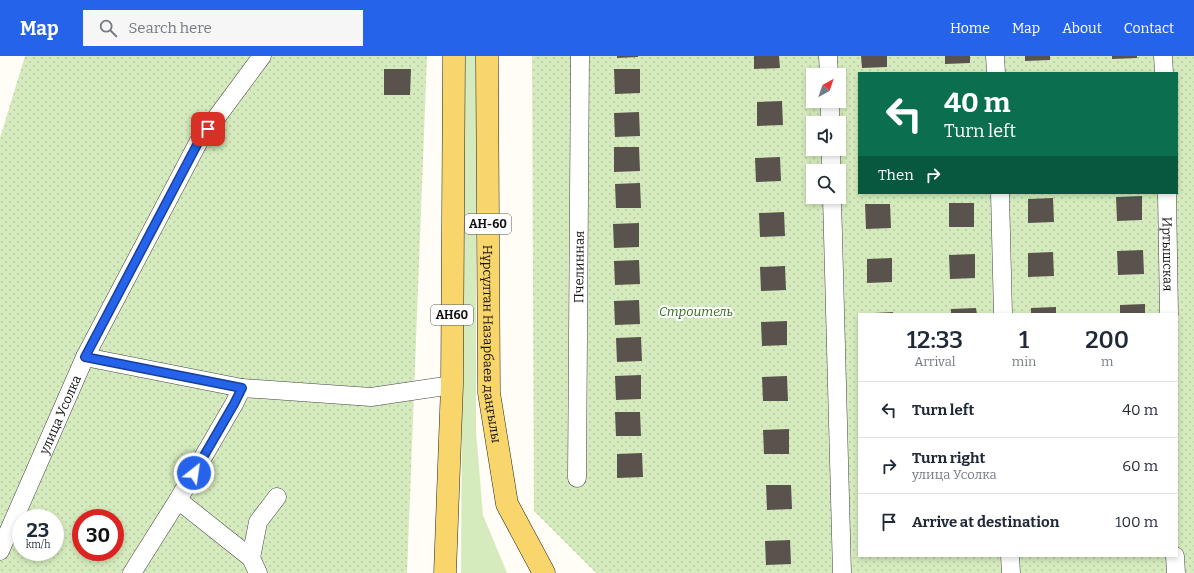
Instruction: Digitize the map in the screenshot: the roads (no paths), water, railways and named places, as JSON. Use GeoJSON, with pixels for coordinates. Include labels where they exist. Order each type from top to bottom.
{"type":"FeatureCollection","features":[{"type":"Feature","properties":{"kind":"main road","name":"АН60"},"geometry":{"type":"LineString","coordinates":[[445,573],[452,385],[454,56]]}},
{"type":"Feature","properties":{"kind":"main road","name":"Нұрсұлтан Назарбаев даңғылы"},"geometry":{"type":"LineString","coordinates":[[487,56],[489,392],[507,504],[544,573]]}},
{"type":"Feature","properties":{"kind":"street","name":"улица Усолка"},"geometry":{"type":"LineString","coordinates":[[0,551],[85,357],[199,141],[262,56]]}},
{"type":"Feature","properties":{"kind":"street","name":"Пчелинная"},"geometry":{"type":"LineString","coordinates":[[576,478],[580,56]]}},
{"type":"Feature","properties":{"kind":"street"},"geometry":{"type":"LineString","coordinates":[[828,56],[829,68]]}},
{"type":"Feature","properties":{"kind":"street"},"geometry":{"type":"LineString","coordinates":[[995,56],[996,72]]}},
{"type":"Feature","properties":{"kind":"street"},"geometry":{"type":"LineString","coordinates":[[1163,56],[1164,72]]}},
{"type":"Feature","properties":{"kind":"street"},"geometry":{"type":"LineString","coordinates":[[1000,194],[1003,313]]}},
{"type":"Feature","properties":{"kind":"street","name":"Иртышская"},"geometry":{"type":"LineString","coordinates":[[1166,194],[1169,313]]}},
{"type":"Feature","properties":{"kind":"street"},"geometry":{"type":"LineString","coordinates":[[832,204],[842,573]]}},
{"type":"Feature","properties":{"kind":"street"},"geometry":{"type":"LineString","coordinates":[[85,357],[242,388],[371,397],[452,385]]}},
{"type":"Feature","properties":{"kind":"street"},"geometry":{"type":"LineString","coordinates":[[132,573],[178,500],[242,388]]}},
{"type":"Feature","properties":{"kind":"street"},"geometry":{"type":"LineString","coordinates":[[254,565],[258,522],[277,497]]}},
{"type":"Feature","properties":{"kind":"street"},"geometry":{"type":"LineString","coordinates":[[178,500],[254,565]]}},
{"type":"Feature","properties":{"kind":"street"},"geometry":{"type":"LineString","coordinates":[[1010,557],[1011,573]]}},
{"type":"Feature","properties":{"kind":"street"},"geometry":{"type":"LineString","coordinates":[[1175,557],[1176,573]]}},
{"type":"Feature","properties":{"kind":"park label","name":"Строитель"},"geometry":{"type":"Point","coordinates":[696,311]}}]}
